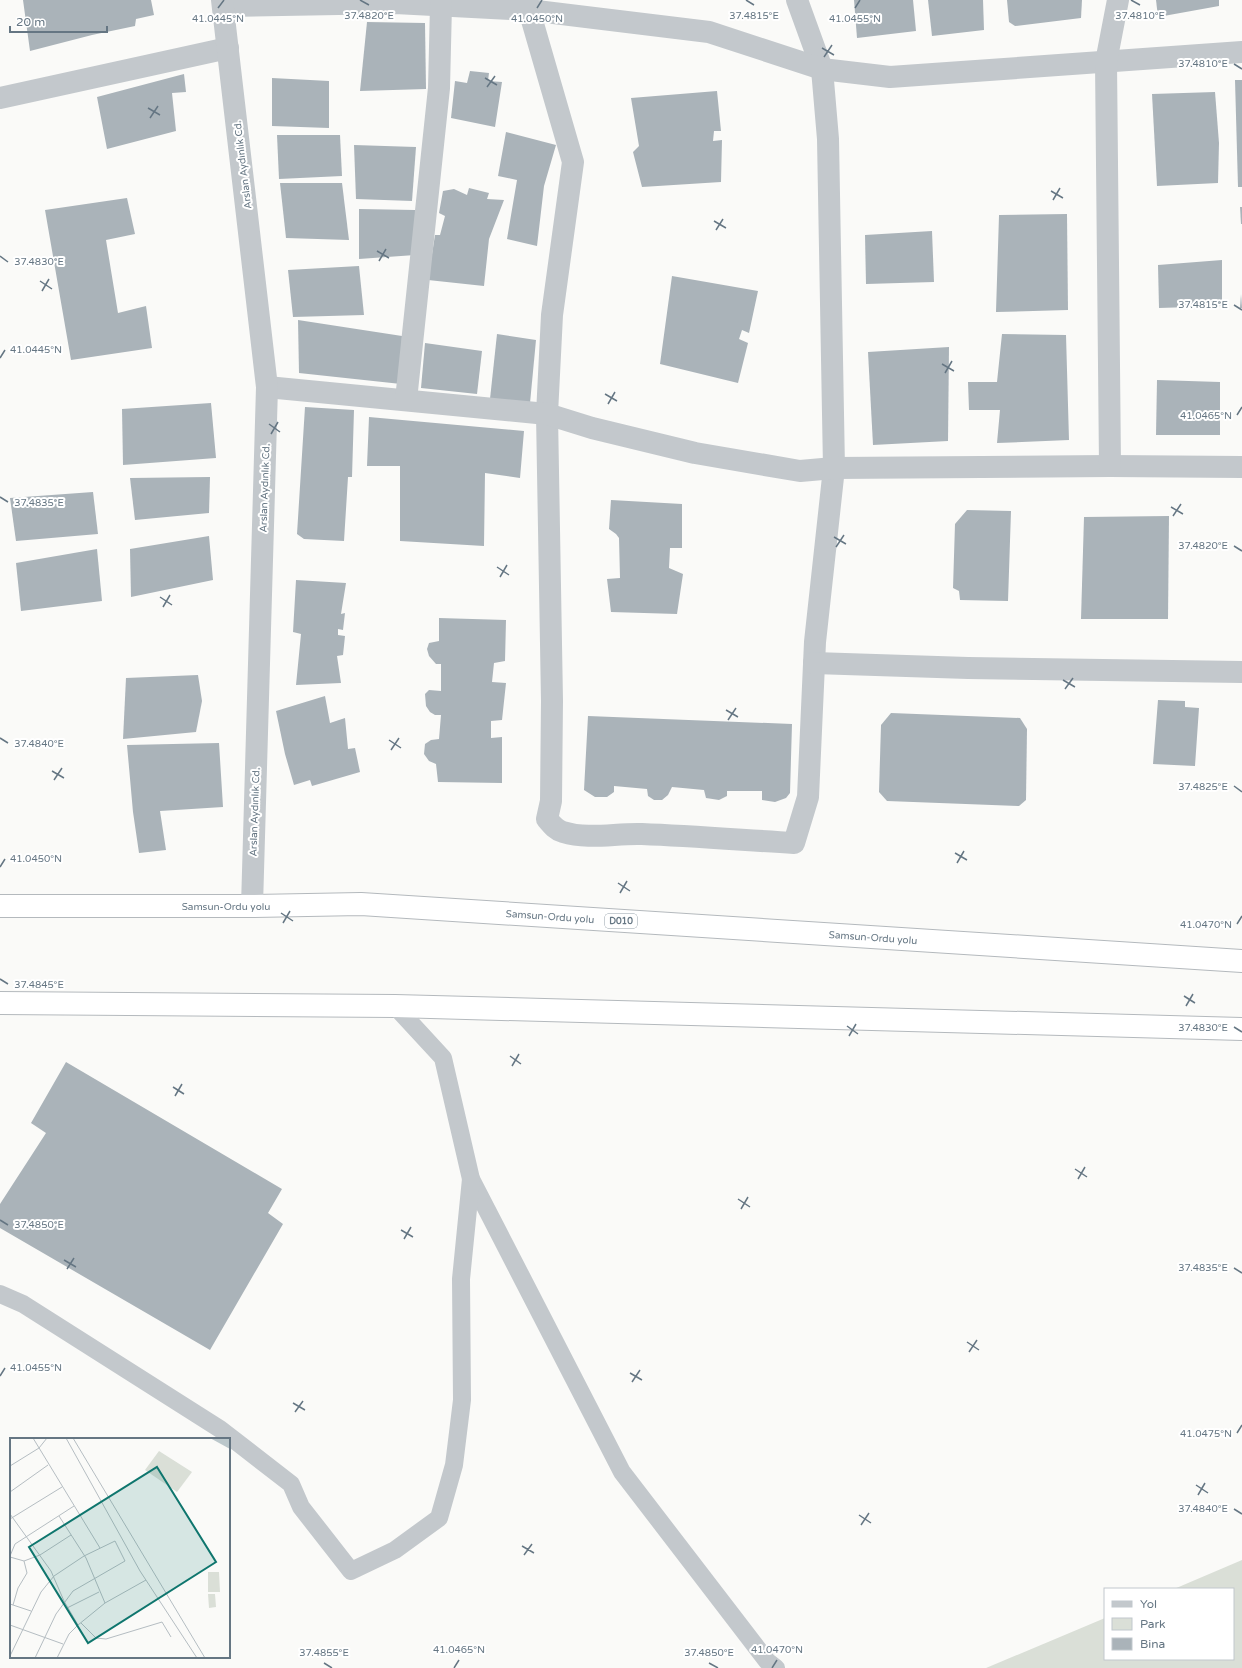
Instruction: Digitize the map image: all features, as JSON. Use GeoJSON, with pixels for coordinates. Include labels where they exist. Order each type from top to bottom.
{"type":"FeatureCollection","features":[{"type":"Feature","properties":{"kind":"highway","name":"Samsun-Ordu yolu"},"geometry":{"type":"LineString","coordinates":[[0,906],[252,906],[360,904],[1242,961]]}},
{"type":"Feature","properties":{"kind":"highway"},"geometry":{"type":"LineString","coordinates":[[0,1003],[395,1006],[1242,1029]]}},
{"type":"Feature","properties":{"kind":"street"},"geometry":{"type":"LineString","coordinates":[[523,5],[573,162],[552,315],[547,414],[552,702],[551,801],[547,819],[554,828],[561,832],[595,837],[640,834],[794,843],[808,797],[814,663],[834,468],[828,139],[822,69],[797,0]]}},
{"type":"Feature","properties":{"kind":"street"},"geometry":{"type":"LineString","coordinates":[[1110,466],[1106,62],[1118,0]]}},
{"type":"Feature","properties":{"kind":"street"},"geometry":{"type":"LineString","coordinates":[[223,3],[523,5],[709,32],[822,69],[890,77],[1242,52]]}},
{"type":"Feature","properties":{"kind":"street","name":"Arslan Aydınlık Cd."},"geometry":{"type":"LineString","coordinates":[[223,3],[267,387],[252,906]]}},
{"type":"Feature","properties":{"kind":"street"},"geometry":{"type":"LineString","coordinates":[[406,400],[439,88],[441,5]]}},
{"type":"Feature","properties":{"kind":"street"},"geometry":{"type":"LineString","coordinates":[[0,98],[228,48]]}},
{"type":"Feature","properties":{"kind":"street"},"geometry":{"type":"LineString","coordinates":[[267,387],[547,414],[592,428],[695,453],[800,471],[834,468],[1110,466],[1242,467]]}},
{"type":"Feature","properties":{"kind":"street"},"geometry":{"type":"LineString","coordinates":[[814,663],[976,668],[1242,672]]}},
{"type":"Feature","properties":{"kind":"lane"},"geometry":{"type":"LineString","coordinates":[[395,1006],[442,1058],[471,1179],[622,1472],[767,1661],[776,1668]]}},
{"type":"Feature","properties":{"kind":"lane"},"geometry":{"type":"LineString","coordinates":[[0,1294],[23,1304],[220,1429],[291,1484],[301,1507],[350,1571],[396,1550],[439,1518],[454,1464],[462,1400],[461,1280],[471,1179]]}},
{"type":"Feature","properties":{"kind":"green space"},"geometry":{"type":"Polygon","coordinates":[[[1242,1560],[1242,1668],[986,1668],[1104,1618],[1104,1660],[1234,1660],[1234,1588],[1176,1588],[1242,1560]]]}},
{"type":"Feature","properties":{"kind":"building"},"geometry":{"type":"Polygon","coordinates":[[[23,0],[151,0],[154,15],[136,19],[135,26],[92,35],[30,51],[23,0]]]}},
{"type":"Feature","properties":{"kind":"building"},"geometry":{"type":"Polygon","coordinates":[[[854,0],[913,0],[916,31],[857,38],[854,0]]]}},
{"type":"Feature","properties":{"kind":"building"},"geometry":{"type":"Polygon","coordinates":[[[928,0],[983,0],[984,30],[932,36],[928,0]]]}},
{"type":"Feature","properties":{"kind":"building"},"geometry":{"type":"Polygon","coordinates":[[[1007,0],[1082,0],[1081,18],[1015,26],[1009,22],[1007,0]]]}},
{"type":"Feature","properties":{"kind":"building"},"geometry":{"type":"Polygon","coordinates":[[[1156,0],[1219,0],[1219,6],[1158,17],[1156,0]]]}},
{"type":"Feature","properties":{"kind":"building"},"geometry":{"type":"Polygon","coordinates":[[[367,22],[425,23],[426,89],[360,91],[367,22]]]}},
{"type":"Feature","properties":{"kind":"building"},"geometry":{"type":"Polygon","coordinates":[[[470,71],[489,73],[488,81],[502,82],[495,127],[451,118],[455,81],[467,83],[470,71]]]}},
{"type":"Feature","properties":{"kind":"building"},"geometry":{"type":"Polygon","coordinates":[[[184,74],[186,92],[172,93],[176,131],[107,149],[97,97],[184,74]]]}},
{"type":"Feature","properties":{"kind":"building"},"geometry":{"type":"Polygon","coordinates":[[[272,78],[329,81],[329,128],[272,126],[272,78]]]}},
{"type":"Feature","properties":{"kind":"building"},"geometry":{"type":"Polygon","coordinates":[[[1235,80],[1242,80],[1242,187],[1238,187],[1235,80]]]}},
{"type":"Feature","properties":{"kind":"building"},"geometry":{"type":"Polygon","coordinates":[[[717,91],[721,131],[714,131],[713,141],[722,140],[721,182],[642,187],[633,152],[639,146],[631,98],[717,91]]]}},
{"type":"Feature","properties":{"kind":"building"},"geometry":{"type":"Polygon","coordinates":[[[1215,92],[1219,143],[1218,183],[1157,186],[1152,94],[1215,92]]]}},
{"type":"Feature","properties":{"kind":"building"},"geometry":{"type":"Polygon","coordinates":[[[506,132],[556,145],[544,186],[537,246],[507,239],[517,180],[498,176],[506,132]]]}},
{"type":"Feature","properties":{"kind":"building"},"geometry":{"type":"Polygon","coordinates":[[[277,135],[340,135],[342,176],[279,179],[277,135]]]}},
{"type":"Feature","properties":{"kind":"building"},"geometry":{"type":"Polygon","coordinates":[[[354,145],[416,147],[412,201],[356,199],[354,145]]]}},
{"type":"Feature","properties":{"kind":"building"},"geometry":{"type":"Polygon","coordinates":[[[280,183],[342,183],[349,240],[286,238],[280,183]]]}},
{"type":"Feature","properties":{"kind":"building"},"geometry":{"type":"Polygon","coordinates":[[[469,188],[489,193],[487,199],[504,200],[489,239],[484,286],[428,280],[435,235],[440,235],[445,216],[439,213],[443,191],[454,189],[467,195],[469,188]]]}},
{"type":"Feature","properties":{"kind":"building"},"geometry":{"type":"Polygon","coordinates":[[[127,198],[135,234],[106,240],[118,313],[146,306],[152,348],[71,360],[45,210],[127,198]]]}},
{"type":"Feature","properties":{"kind":"building"},"geometry":{"type":"Polygon","coordinates":[[[1240,207],[1242,207],[1242,224],[1241,224],[1240,207]]]}},
{"type":"Feature","properties":{"kind":"building"},"geometry":{"type":"Polygon","coordinates":[[[359,209],[415,210],[415,255],[359,259],[359,209]]]}},
{"type":"Feature","properties":{"kind":"building"},"geometry":{"type":"Polygon","coordinates":[[[1067,214],[1068,310],[996,312],[999,215],[1067,214]]]}},
{"type":"Feature","properties":{"kind":"building"},"geometry":{"type":"Polygon","coordinates":[[[932,231],[934,282],[866,284],[865,235],[932,231]]]}},
{"type":"Feature","properties":{"kind":"building"},"geometry":{"type":"Polygon","coordinates":[[[1222,260],[1222,306],[1159,308],[1158,265],[1222,260]]]}},
{"type":"Feature","properties":{"kind":"building"},"geometry":{"type":"Polygon","coordinates":[[[359,266],[364,315],[293,317],[288,270],[359,266]]]}},
{"type":"Feature","properties":{"kind":"building"},"geometry":{"type":"Polygon","coordinates":[[[672,276],[758,291],[749,333],[742,330],[739,339],[748,343],[738,383],[660,364],[672,276]]]}},
{"type":"Feature","properties":{"kind":"building"},"geometry":{"type":"Polygon","coordinates":[[[1241,294],[1242,308],[1240,308],[1241,294]]]}},
{"type":"Feature","properties":{"kind":"building"},"geometry":{"type":"Polygon","coordinates":[[[298,320],[402,336],[401,384],[299,373],[298,320]]]}},
{"type":"Feature","properties":{"kind":"building"},"geometry":{"type":"Polygon","coordinates":[[[497,334],[536,340],[530,403],[490,399],[497,334]]]}},
{"type":"Feature","properties":{"kind":"building"},"geometry":{"type":"Polygon","coordinates":[[[1002,334],[1066,335],[1069,440],[997,443],[1000,410],[969,410],[968,382],[997,382],[1002,334]]]}},
{"type":"Feature","properties":{"kind":"building"},"geometry":{"type":"Polygon","coordinates":[[[425,343],[482,351],[477,394],[421,388],[425,343]]]}},
{"type":"Feature","properties":{"kind":"building"},"geometry":{"type":"Polygon","coordinates":[[[949,347],[948,441],[873,445],[868,352],[949,347]]]}},
{"type":"Feature","properties":{"kind":"building"},"geometry":{"type":"Polygon","coordinates":[[[1157,380],[1220,382],[1220,435],[1156,435],[1157,380]]]}},
{"type":"Feature","properties":{"kind":"building"},"geometry":{"type":"Polygon","coordinates":[[[211,403],[216,458],[123,465],[122,409],[211,403]]]}},
{"type":"Feature","properties":{"kind":"building"},"geometry":{"type":"Polygon","coordinates":[[[305,407],[354,410],[352,477],[348,477],[344,541],[304,539],[297,534],[305,407]]]}},
{"type":"Feature","properties":{"kind":"building"},"geometry":{"type":"Polygon","coordinates":[[[369,417],[524,431],[520,478],[485,473],[484,546],[400,541],[400,466],[367,466],[369,417]]]}},
{"type":"Feature","properties":{"kind":"building"},"geometry":{"type":"Polygon","coordinates":[[[210,477],[209,513],[135,520],[130,478],[210,477]]]}},
{"type":"Feature","properties":{"kind":"building"},"geometry":{"type":"Polygon","coordinates":[[[93,492],[98,534],[16,541],[10,498],[93,492]]]}},
{"type":"Feature","properties":{"kind":"building"},"geometry":{"type":"Polygon","coordinates":[[[611,500],[682,504],[682,548],[670,548],[669,568],[683,574],[677,614],[611,612],[607,579],[620,578],[619,538],[609,529],[611,500]]]}},
{"type":"Feature","properties":{"kind":"building"},"geometry":{"type":"Polygon","coordinates":[[[967,510],[1011,511],[1008,601],[960,600],[959,591],[953,588],[955,524],[967,510]]]}},
{"type":"Feature","properties":{"kind":"building"},"geometry":{"type":"Polygon","coordinates":[[[1169,516],[1168,619],[1081,619],[1084,517],[1169,516]]]}},
{"type":"Feature","properties":{"kind":"building"},"geometry":{"type":"Polygon","coordinates":[[[209,536],[213,580],[131,597],[130,549],[209,536]]]}},
{"type":"Feature","properties":{"kind":"building"},"geometry":{"type":"Polygon","coordinates":[[[97,549],[102,601],[21,611],[16,563],[97,549]]]}},
{"type":"Feature","properties":{"kind":"building"},"geometry":{"type":"Polygon","coordinates":[[[296,580],[346,583],[341,614],[345,613],[343,630],[338,629],[338,635],[345,636],[343,655],[337,656],[341,683],[296,685],[301,634],[293,632],[296,580]]]}},
{"type":"Feature","properties":{"kind":"building"},"geometry":{"type":"Polygon","coordinates":[[[439,618],[506,620],[505,661],[494,663],[492,682],[506,683],[502,720],[491,721],[491,738],[502,737],[502,783],[438,782],[436,764],[429,761],[424,754],[425,744],[431,740],[439,739],[441,715],[435,715],[430,712],[426,706],[425,694],[429,690],[441,691],[441,664],[436,664],[429,656],[427,649],[429,643],[439,641],[439,618]]]}},
{"type":"Feature","properties":{"kind":"building"},"geometry":{"type":"Polygon","coordinates":[[[198,675],[202,701],[196,732],[123,739],[126,678],[198,675]]]}},
{"type":"Feature","properties":{"kind":"building"},"geometry":{"type":"Polygon","coordinates":[[[325,696],[330,723],[345,718],[348,749],[355,748],[360,772],[312,786],[310,780],[294,785],[285,754],[276,711],[325,696]]]}},
{"type":"Feature","properties":{"kind":"building"},"geometry":{"type":"Polygon","coordinates":[[[1158,700],[1185,701],[1185,707],[1199,708],[1195,766],[1153,764],[1158,700]]]}},
{"type":"Feature","properties":{"kind":"building"},"geometry":{"type":"Polygon","coordinates":[[[891,713],[1020,718],[1027,729],[1026,800],[1019,806],[887,801],[879,792],[881,725],[891,713]]]}},
{"type":"Feature","properties":{"kind":"building"},"geometry":{"type":"Polygon","coordinates":[[[588,716],[792,724],[790,793],[786,798],[775,802],[762,800],[762,791],[727,791],[727,796],[719,800],[706,798],[704,790],[672,787],[668,795],[662,800],[654,800],[648,796],[647,789],[614,786],[614,792],[607,797],[595,797],[584,790],[588,716]]]}},
{"type":"Feature","properties":{"kind":"building"},"geometry":{"type":"Polygon","coordinates":[[[219,743],[223,807],[160,811],[166,850],[139,853],[133,812],[127,745],[219,743]]]}},
{"type":"Feature","properties":{"kind":"building"},"geometry":{"type":"Polygon","coordinates":[[[66,1062],[282,1189],[268,1213],[283,1224],[210,1350],[0,1228],[0,1204],[46,1133],[31,1123],[66,1062]]]}}]}
